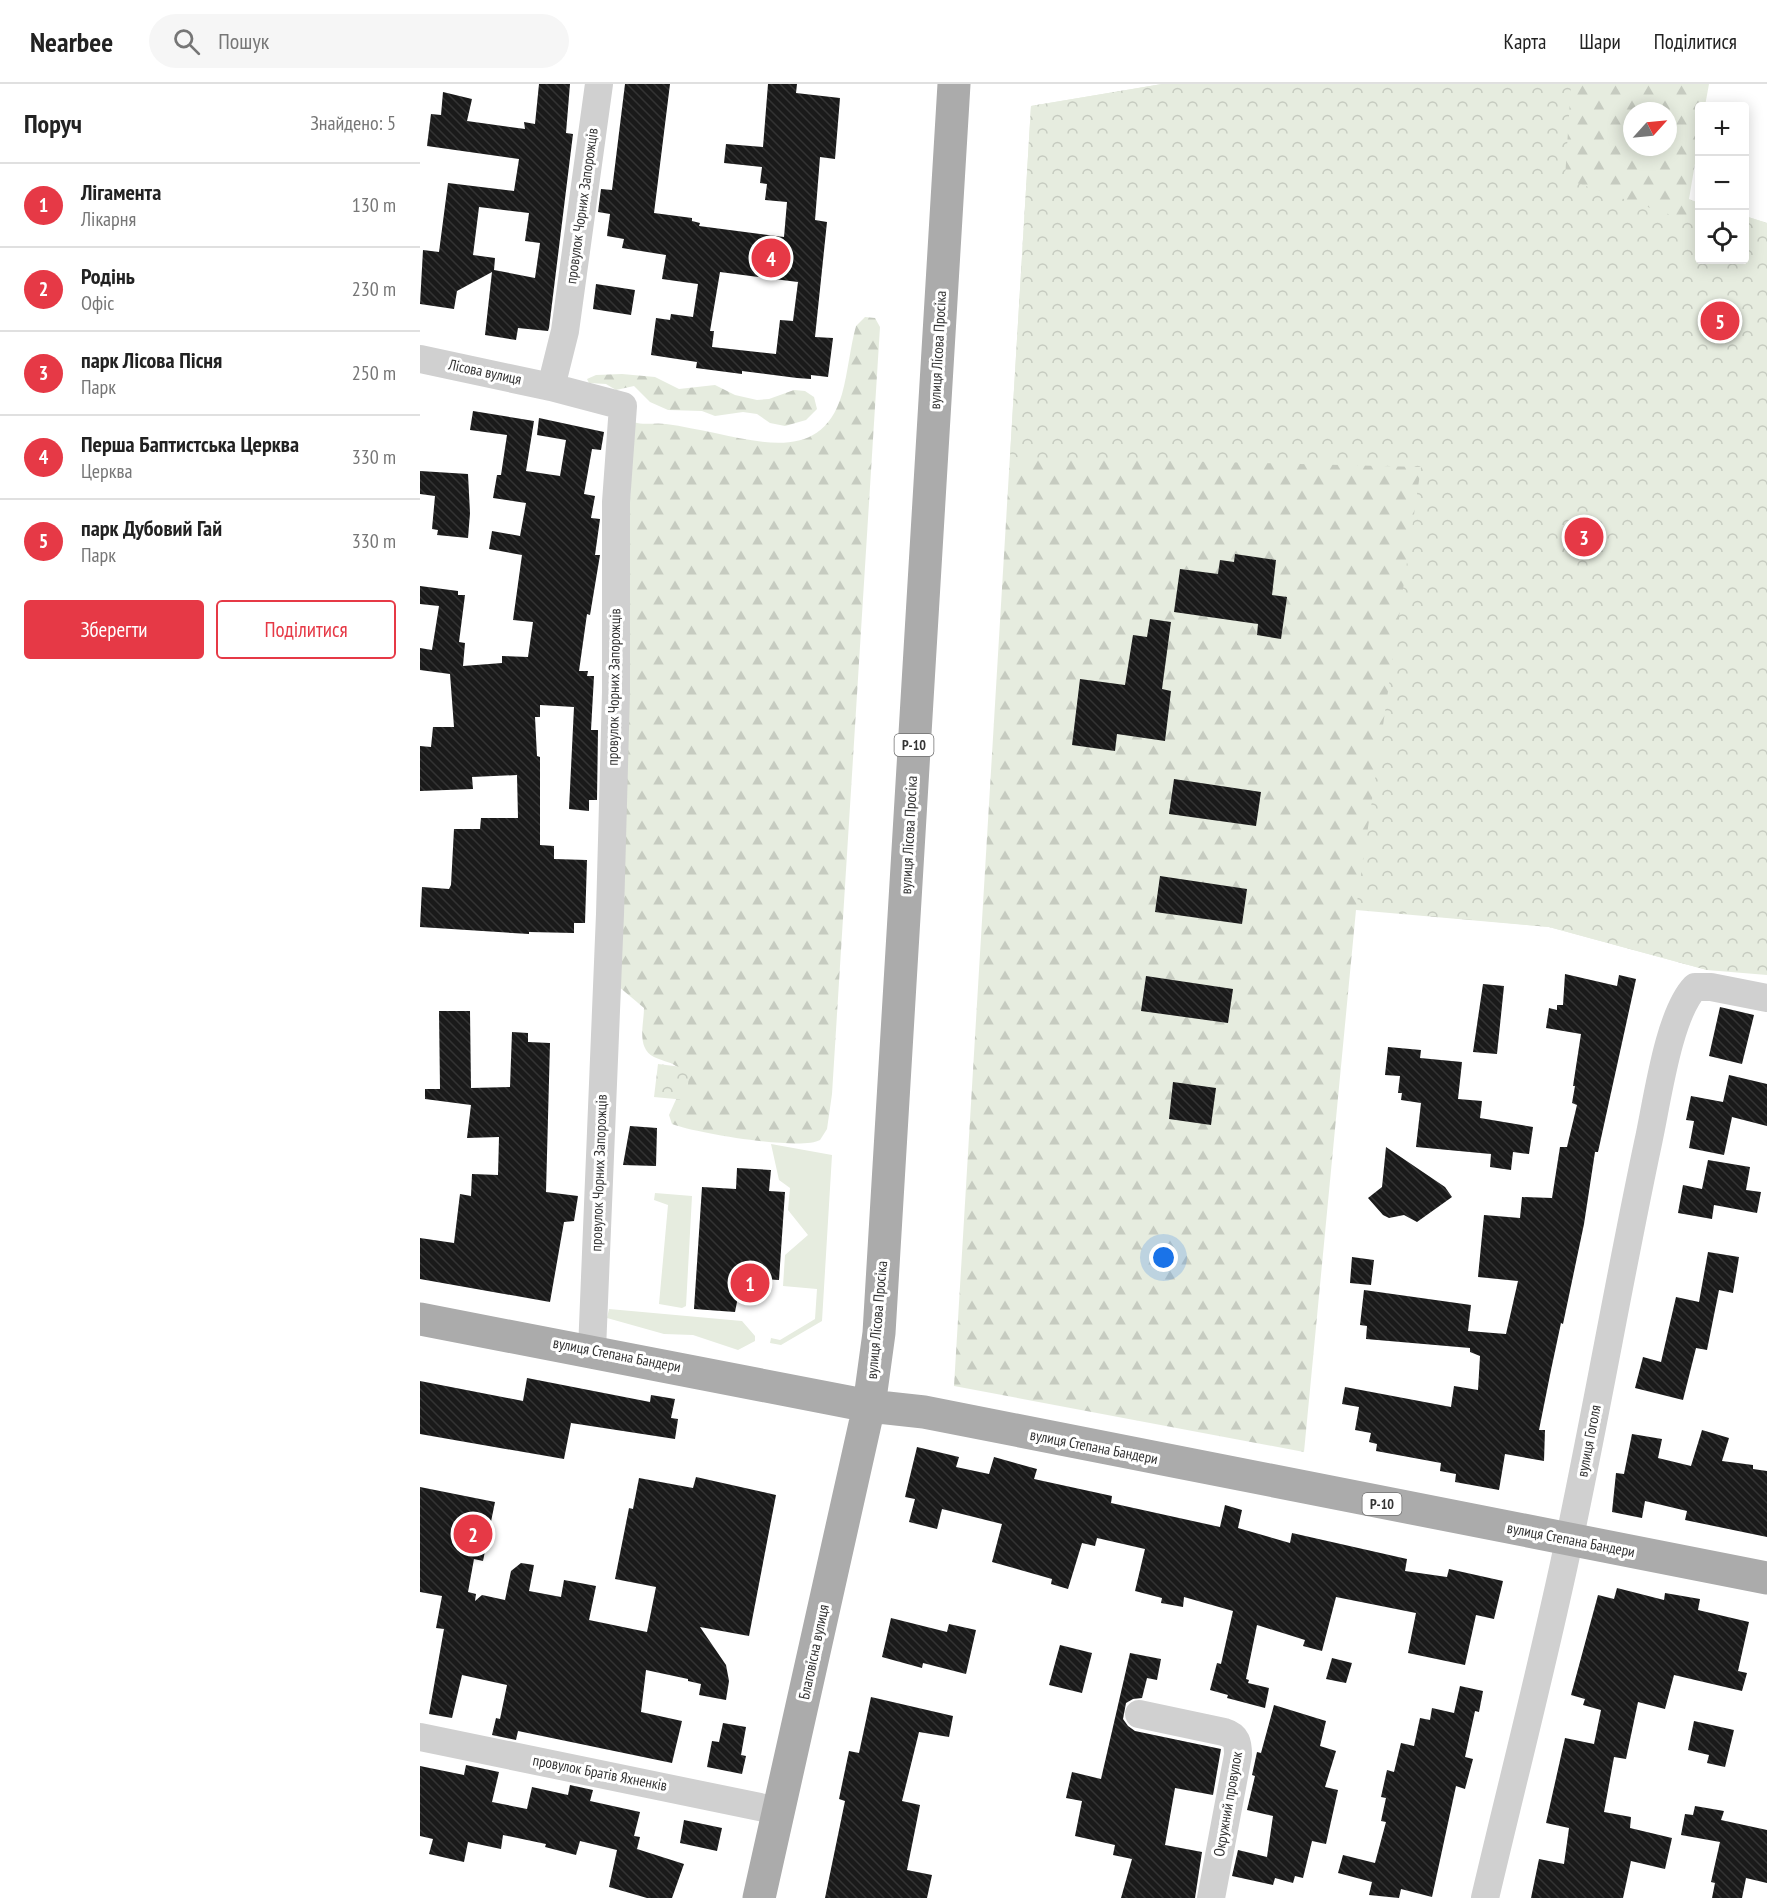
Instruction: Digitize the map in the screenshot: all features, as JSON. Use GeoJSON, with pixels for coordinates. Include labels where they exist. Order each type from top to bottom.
{"type":"FeatureCollection","features":[{"type":"Feature","properties":{"kind":"main road","name":"вулиця Лісова Просіка"},"geometry":{"type":"LineString","coordinates":[[869,1406],[879,1333],[954,84]]}},
{"type":"Feature","properties":{"kind":"main road","name":"вулиця Степана Бандери"},"geometry":{"type":"LineString","coordinates":[[420,1319],[592,1350],[869,1406],[924,1412],[1767,1578]]}},
{"type":"Feature","properties":{"kind":"main road","name":"Благовісна вулиця"},"geometry":{"type":"LineString","coordinates":[[759,1898],[869,1406]]}},
{"type":"Feature","properties":{"kind":"street","name":"провулок Чорних Запорожців"},"geometry":{"type":"LineString","coordinates":[[592,1350],[610,914],[616,692],[616,502],[623,406],[551,387],[565,331],[599,84]]}},
{"type":"Feature","properties":{"kind":"street","name":"Лісова вулиця"},"geometry":{"type":"LineString","coordinates":[[420,359],[551,387]]}},
{"type":"Feature","properties":{"kind":"street","name":"вулиця Гоголя"},"geometry":{"type":"LineString","coordinates":[[1485,1898],[1570,1540],[1620,1274],[1677,1017],[1684,999],[1695,987],[1711,987],[1767,998]]}},
{"type":"Feature","properties":{"kind":"street","name":"Окружний провулок"},"geometry":{"type":"LineString","coordinates":[[1139,1714],[1231,1734],[1238,1743],[1236,1767],[1211,1898]]}},
{"type":"Feature","properties":{"kind":"street","name":"провулок Братів Яхненків"},"geometry":{"type":"LineString","coordinates":[[420,1737],[779,1811]]}},
{"type":"Feature","properties":{"kind":"green space"},"geometry":{"type":"Polygon","coordinates":[[[1162,84],[1709,84],[1706,102],[1695,102],[1695,164],[1689,199],[1695,201],[1695,264],[1749,264],[1749,217],[1767,223],[1767,971],[1707,970],[1549,927],[1356,910],[1304,1452],[954,1386],[1031,106],[1162,84]]]}},
{"type":"Feature","properties":{"kind":"green space"},"geometry":{"type":"Polygon","coordinates":[[[1162,84],[1571,84],[1565,179],[1686,220],[1689,200],[1695,202],[1695,264],[1749,264],[1749,217],[1767,223],[1767,975],[1707,970],[1549,927],[1356,909],[1421,467],[1010,457],[1031,106],[1162,84]]]}},
{"type":"Feature","properties":{"kind":"green space"},"geometry":{"type":"Polygon","coordinates":[[[865,317],[875,318],[880,327],[832,1094],[827,1129],[820,1140],[809,1143],[792,1143],[748,1140],[672,1124],[669,1115],[678,1095],[680,1069],[648,1053],[642,1035],[644,1008],[618,986],[623,632],[634,422],[672,425],[773,443],[807,438],[821,429],[833,415],[842,394],[856,326],[865,317]]]}},
{"type":"Feature","properties":{"kind":"green space"},"geometry":{"type":"Polygon","coordinates":[[[622,374],[655,377],[679,389],[715,385],[735,395],[757,400],[769,399],[794,390],[805,391],[814,397],[817,409],[806,420],[785,426],[770,423],[757,414],[743,412],[715,416],[702,411],[668,410],[650,402],[634,386],[616,390],[606,384],[589,383],[587,379],[596,375],[622,374]]]}},
{"type":"Feature","properties":{"kind":"green space"},"geometry":{"type":"Polygon","coordinates":[[[658,1064],[690,1068],[686,1100],[654,1097],[658,1064]]]}},
{"type":"Feature","properties":{"kind":"green space"},"geometry":{"type":"Polygon","coordinates":[[[771,1144],[832,1155],[822,1321],[781,1345],[770,1343],[771,1338],[780,1340],[815,1319],[817,1289],[783,1286],[785,1255],[808,1235],[788,1210],[790,1188],[779,1180],[771,1144]]]}},
{"type":"Feature","properties":{"kind":"green space"},"geometry":{"type":"Polygon","coordinates":[[[655,1193],[692,1196],[686,1306],[682,1308],[659,1304],[668,1205],[654,1200],[655,1193]]]}},
{"type":"Feature","properties":{"kind":"green space"},"geometry":{"type":"Polygon","coordinates":[[[609,1309],[742,1321],[755,1336],[755,1341],[738,1350],[693,1335],[664,1334],[607,1318],[609,1309]]]}},
{"type":"Feature","properties":{"kind":"building"},"geometry":{"type":"Polygon","coordinates":[[[539,84],[570,84],[566,133],[573,134],[549,328],[548,331],[518,328],[516,340],[485,335],[492,272],[457,291],[454,309],[420,304],[423,250],[439,252],[448,183],[514,191],[519,159],[427,146],[431,114],[441,115],[443,92],[472,99],[467,121],[525,129],[524,122],[535,124],[539,84]],[[479,207],[473,255],[495,258],[494,270],[535,278],[540,243],[525,241],[529,213],[479,207]]]}},
{"type":"Feature","properties":{"kind":"building"},"geometry":{"type":"Polygon","coordinates":[[[625,84],[670,84],[654,213],[692,218],[692,221],[700,223],[699,226],[784,237],[787,202],[765,200],[767,184],[760,183],[762,167],[724,163],[726,144],[763,147],[768,84],[797,84],[796,93],[840,98],[835,159],[820,157],[815,220],[827,222],[815,337],[833,338],[828,377],[811,375],[811,379],[742,371],[742,374],[696,368],[697,362],[651,355],[656,318],[670,320],[671,314],[693,317],[698,284],[662,279],[666,255],[622,248],[624,239],[607,236],[610,214],[598,212],[601,189],[612,190],[625,84]],[[720,272],[710,331],[714,331],[712,347],[776,354],[780,320],[793,321],[798,282],[720,272]]]}},
{"type":"Feature","properties":{"kind":"building"},"geometry":{"type":"Polygon","coordinates":[[[596,284],[635,290],[631,315],[593,309],[596,284]]]}},
{"type":"Feature","properties":{"kind":"building"},"geometry":{"type":"Polygon","coordinates":[[[473,411],[534,421],[526,471],[560,476],[566,440],[537,435],[539,418],[604,432],[601,450],[592,449],[584,494],[595,496],[591,518],[600,519],[595,555],[600,555],[590,615],[587,614],[579,671],[588,671],[587,676],[594,676],[591,730],[598,730],[597,800],[589,800],[589,811],[569,809],[574,707],[540,705],[540,717],[535,717],[537,756],[540,757],[540,845],[554,846],[554,859],[587,860],[585,923],[574,923],[574,933],[529,932],[529,934],[420,927],[422,887],[449,889],[451,885],[454,829],[480,829],[481,818],[518,818],[517,775],[472,777],[473,789],[420,791],[420,746],[431,747],[433,727],[454,727],[450,674],[420,670],[420,648],[432,650],[439,606],[420,604],[420,586],[458,591],[458,595],[465,595],[459,642],[465,643],[463,666],[502,663],[502,656],[528,657],[533,622],[513,620],[522,555],[489,549],[492,531],[520,536],[526,503],[493,498],[497,475],[501,475],[507,435],[470,430],[473,411]]]}},
{"type":"Feature","properties":{"kind":"building"},"geometry":{"type":"Polygon","coordinates":[[[420,471],[468,474],[470,513],[468,538],[437,535],[438,530],[432,529],[435,496],[420,494],[420,471]]]}},
{"type":"Feature","properties":{"kind":"building"},"geometry":{"type":"Polygon","coordinates":[[[1235,554],[1276,560],[1272,595],[1287,597],[1281,639],[1257,635],[1258,624],[1174,612],[1180,569],[1218,574],[1220,560],[1234,562],[1235,554]]]}},
{"type":"Feature","properties":{"kind":"building"},"geometry":{"type":"Polygon","coordinates":[[[1150,619],[1171,622],[1162,689],[1171,691],[1165,741],[1117,734],[1115,751],[1072,745],[1080,679],[1125,685],[1133,635],[1147,637],[1150,619]]]}},
{"type":"Feature","properties":{"kind":"building"},"geometry":{"type":"Polygon","coordinates":[[[1174,779],[1261,792],[1256,826],[1169,814],[1174,779]]]}},
{"type":"Feature","properties":{"kind":"building"},"geometry":{"type":"Polygon","coordinates":[[[1160,876],[1247,889],[1242,924],[1155,912],[1160,876]]]}},
{"type":"Feature","properties":{"kind":"building"},"geometry":{"type":"Polygon","coordinates":[[[1565,974],[1617,986],[1619,975],[1636,979],[1598,1152],[1595,1152],[1584,1224],[1539,1430],[1545,1430],[1544,1461],[1505,1454],[1499,1490],[1455,1482],[1456,1474],[1440,1471],[1441,1463],[1376,1451],[1377,1444],[1369,1442],[1371,1433],[1355,1430],[1359,1407],[1342,1404],[1345,1387],[1451,1407],[1454,1386],[1478,1390],[1480,1356],[1470,1352],[1470,1348],[1366,1339],[1367,1326],[1360,1325],[1364,1290],[1471,1305],[1468,1331],[1506,1334],[1518,1281],[1478,1277],[1484,1215],[1520,1218],[1522,1197],[1552,1198],[1560,1147],[1567,1147],[1577,1105],[1572,1103],[1581,1034],[1546,1028],[1549,1008],[1557,1010],[1557,1005],[1563,1005],[1565,974]]]}},
{"type":"Feature","properties":{"kind":"building"},"geometry":{"type":"Polygon","coordinates":[[[1146,976],[1233,989],[1228,1023],[1141,1011],[1146,976]]]}},
{"type":"Feature","properties":{"kind":"building"},"geometry":{"type":"Polygon","coordinates":[[[1483,984],[1504,986],[1497,1054],[1473,1052],[1483,984]]]}},
{"type":"Feature","properties":{"kind":"building"},"geometry":{"type":"Polygon","coordinates":[[[1720,1007],[1754,1015],[1742,1064],[1709,1056],[1720,1007]]]}},
{"type":"Feature","properties":{"kind":"building"},"geometry":{"type":"Polygon","coordinates":[[[439,1011],[470,1011],[471,1088],[510,1087],[512,1032],[528,1033],[528,1042],[550,1043],[546,1192],[578,1196],[574,1221],[564,1222],[550,1302],[420,1279],[420,1238],[454,1243],[460,1194],[471,1196],[472,1174],[498,1175],[499,1137],[467,1138],[471,1105],[425,1099],[425,1089],[440,1089],[439,1011]]]}},
{"type":"Feature","properties":{"kind":"building"},"geometry":{"type":"Polygon","coordinates":[[[1388,1047],[1421,1050],[1420,1058],[1462,1062],[1458,1099],[1482,1101],[1480,1118],[1533,1127],[1529,1154],[1513,1152],[1511,1170],[1490,1167],[1491,1154],[1416,1147],[1421,1103],[1401,1100],[1402,1093],[1398,1093],[1400,1076],[1385,1075],[1388,1047]]]}},
{"type":"Feature","properties":{"kind":"building"},"geometry":{"type":"Polygon","coordinates":[[[1729,1075],[1767,1084],[1767,1126],[1732,1117],[1724,1155],[1689,1148],[1694,1121],[1686,1120],[1691,1096],[1723,1102],[1729,1075]]]}},
{"type":"Feature","properties":{"kind":"building"},"geometry":{"type":"Polygon","coordinates":[[[1173,1082],[1216,1088],[1211,1125],[1169,1119],[1173,1082]]]}},
{"type":"Feature","properties":{"kind":"building"},"geometry":{"type":"Polygon","coordinates":[[[630,1126],[657,1128],[656,1166],[623,1165],[630,1126]]]}},
{"type":"Feature","properties":{"kind":"building"},"geometry":{"type":"Polygon","coordinates":[[[1386,1147],[1445,1187],[1452,1197],[1417,1222],[1404,1215],[1389,1218],[1383,1215],[1368,1198],[1382,1187],[1386,1147]]]}},
{"type":"Feature","properties":{"kind":"building"},"geometry":{"type":"Polygon","coordinates":[[[1708,1160],[1750,1167],[1746,1190],[1761,1192],[1757,1213],[1714,1205],[1712,1219],[1678,1213],[1683,1185],[1702,1189],[1708,1160]]]}},
{"type":"Feature","properties":{"kind":"building"},"geometry":{"type":"Polygon","coordinates":[[[737,1168],[771,1170],[769,1191],[785,1192],[779,1280],[760,1279],[759,1293],[739,1292],[735,1312],[694,1309],[702,1187],[736,1189],[737,1168]]]}},
{"type":"Feature","properties":{"kind":"building"},"geometry":{"type":"Polygon","coordinates":[[[1708,1252],[1739,1257],[1733,1293],[1719,1290],[1707,1350],[1696,1348],[1683,1400],[1635,1388],[1643,1357],[1661,1362],[1676,1297],[1699,1302],[1708,1252]]]}},
{"type":"Feature","properties":{"kind":"building"},"geometry":{"type":"Polygon","coordinates":[[[1352,1257],[1374,1260],[1371,1285],[1350,1283],[1352,1257]]]}},
{"type":"Feature","properties":{"kind":"building"},"geometry":{"type":"Polygon","coordinates":[[[527,1378],[650,1402],[651,1395],[675,1399],[671,1418],[678,1419],[675,1439],[571,1423],[564,1459],[420,1434],[420,1381],[523,1401],[527,1378]]]}},
{"type":"Feature","properties":{"kind":"building"},"geometry":{"type":"Polygon","coordinates":[[[1702,1430],[1729,1438],[1722,1461],[1753,1465],[1753,1469],[1767,1471],[1767,1537],[1685,1520],[1687,1511],[1645,1501],[1642,1518],[1612,1512],[1616,1473],[1624,1474],[1632,1434],[1662,1439],[1658,1458],[1691,1466],[1702,1430]]]}},
{"type":"Feature","properties":{"kind":"building"},"geometry":{"type":"Polygon","coordinates":[[[917,1447],[959,1457],[956,1467],[989,1474],[994,1457],[1037,1469],[1034,1479],[1112,1496],[1111,1503],[1220,1527],[1225,1505],[1242,1510],[1238,1528],[1290,1543],[1292,1533],[1407,1559],[1405,1571],[1447,1577],[1449,1569],[1503,1581],[1494,1619],[1476,1615],[1465,1665],[1408,1653],[1416,1613],[1336,1597],[1322,1651],[1303,1646],[1305,1640],[1257,1625],[1246,1679],[1249,1680],[1248,1683],[1269,1688],[1265,1708],[1227,1698],[1228,1695],[1210,1690],[1217,1663],[1221,1664],[1233,1611],[1184,1597],[1183,1607],[1161,1603],[1162,1598],[1135,1591],[1145,1549],[1097,1538],[1095,1546],[1082,1543],[1068,1589],[1051,1584],[1052,1579],[992,1562],[1002,1524],[942,1509],[937,1529],[909,1522],[915,1499],[905,1497],[917,1447]]]}},
{"type":"Feature","properties":{"kind":"building"},"geometry":{"type":"Polygon","coordinates":[[[696,1477],[776,1495],[749,1636],[700,1627],[726,1665],[729,1681],[726,1700],[699,1695],[701,1684],[688,1681],[688,1679],[646,1670],[641,1712],[682,1721],[672,1763],[518,1731],[516,1740],[492,1735],[496,1718],[500,1719],[507,1685],[462,1675],[452,1718],[429,1714],[444,1629],[436,1628],[442,1596],[420,1592],[420,1487],[495,1502],[483,1561],[474,1559],[468,1592],[476,1594],[475,1601],[482,1595],[505,1600],[511,1571],[521,1563],[534,1565],[529,1591],[561,1597],[564,1580],[596,1586],[589,1620],[647,1632],[656,1587],[615,1579],[629,1508],[633,1509],[639,1478],[693,1488],[696,1477]]]}},
{"type":"Feature","properties":{"kind":"building"},"geometry":{"type":"Polygon","coordinates":[[[1617,1588],[1664,1600],[1665,1593],[1700,1599],[1698,1610],[1749,1622],[1738,1671],[1747,1673],[1742,1691],[1674,1675],[1665,1709],[1638,1702],[1626,1759],[1614,1757],[1604,1812],[1631,1817],[1630,1828],[1672,1838],[1665,1869],[1631,1861],[1623,1898],[1531,1898],[1539,1859],[1564,1864],[1569,1828],[1546,1823],[1565,1738],[1594,1744],[1601,1710],[1583,1705],[1585,1699],[1571,1695],[1598,1595],[1614,1599],[1617,1588]]]}},
{"type":"Feature","properties":{"kind":"building"},"geometry":{"type":"Polygon","coordinates":[[[891,1618],[947,1632],[949,1624],[976,1630],[966,1674],[923,1663],[922,1668],[882,1657],[891,1618]]]}},
{"type":"Feature","properties":{"kind":"building"},"geometry":{"type":"Polygon","coordinates":[[[1060,1645],[1092,1653],[1082,1693],[1049,1685],[1060,1645]]]}},
{"type":"Feature","properties":{"kind":"building"},"geometry":{"type":"Polygon","coordinates":[[[1130,1653],[1161,1659],[1157,1680],[1147,1678],[1142,1698],[1126,1703],[1123,1719],[1128,1726],[1135,1731],[1221,1749],[1213,1795],[1175,1788],[1165,1845],[1202,1852],[1195,1898],[1121,1898],[1132,1859],[1113,1855],[1115,1845],[1075,1836],[1082,1801],[1066,1798],[1072,1772],[1101,1779],[1130,1653]]]}},
{"type":"Feature","properties":{"kind":"building"},"geometry":{"type":"Polygon","coordinates":[[[1332,1658],[1352,1663],[1346,1683],[1326,1679],[1332,1658]]]}},
{"type":"Feature","properties":{"kind":"building"},"geometry":{"type":"Polygon","coordinates":[[[1460,1686],[1483,1691],[1479,1712],[1475,1711],[1465,1757],[1473,1759],[1465,1789],[1456,1786],[1432,1897],[1401,1889],[1399,1898],[1369,1895],[1372,1882],[1338,1873],[1343,1855],[1375,1863],[1386,1822],[1381,1821],[1386,1798],[1381,1797],[1387,1770],[1394,1772],[1401,1743],[1414,1746],[1420,1718],[1430,1720],[1432,1708],[1454,1713],[1460,1686]]]}},
{"type":"Feature","properties":{"kind":"building"},"geometry":{"type":"Polygon","coordinates":[[[871,1697],[953,1716],[949,1737],[919,1732],[902,1801],[920,1805],[907,1870],[932,1875],[927,1898],[825,1898],[845,1801],[839,1799],[849,1751],[859,1753],[871,1697]]]}},
{"type":"Feature","properties":{"kind":"building"},"geometry":{"type":"Polygon","coordinates":[[[1274,1705],[1326,1721],[1320,1746],[1336,1751],[1325,1787],[1338,1790],[1326,1844],[1312,1841],[1303,1878],[1295,1876],[1293,1883],[1275,1878],[1273,1885],[1232,1876],[1238,1850],[1267,1857],[1273,1816],[1247,1810],[1255,1776],[1252,1775],[1257,1752],[1261,1753],[1274,1705]]]}},
{"type":"Feature","properties":{"kind":"building"},"geometry":{"type":"Polygon","coordinates":[[[1694,1721],[1734,1730],[1725,1767],[1707,1763],[1709,1755],[1688,1750],[1694,1721]]]}},
{"type":"Feature","properties":{"kind":"building"},"geometry":{"type":"Polygon","coordinates":[[[723,1723],[746,1727],[741,1755],[746,1756],[742,1774],[707,1767],[712,1741],[719,1742],[723,1723]]]}},
{"type":"Feature","properties":{"kind":"building"},"geometry":{"type":"Polygon","coordinates":[[[466,1765],[499,1772],[492,1802],[527,1809],[532,1787],[568,1795],[570,1785],[593,1790],[590,1801],[640,1812],[634,1836],[640,1837],[637,1849],[684,1864],[672,1898],[647,1898],[609,1887],[617,1850],[580,1841],[576,1855],[545,1847],[546,1844],[503,1835],[501,1849],[468,1842],[464,1862],[429,1854],[433,1839],[420,1836],[420,1766],[464,1775],[466,1765]]]}},
{"type":"Feature","properties":{"kind":"building"},"geometry":{"type":"Polygon","coordinates":[[[1695,1806],[1724,1811],[1721,1820],[1767,1830],[1767,1883],[1746,1878],[1742,1898],[1712,1898],[1715,1883],[1711,1882],[1720,1842],[1681,1835],[1685,1814],[1693,1815],[1695,1806]]]}},
{"type":"Feature","properties":{"kind":"building"},"geometry":{"type":"Polygon","coordinates":[[[684,1820],[722,1828],[717,1851],[680,1843],[684,1820]]]}},
{"type":"Feature","properties":{"kind":"place","name":"Перша Баптистська Церква"},"geometry":{"type":"Point","coordinates":[771,258]}},
{"type":"Feature","properties":{"kind":"place","name":"парк Дубовий Гай"},"geometry":{"type":"Point","coordinates":[1720,321]}},
{"type":"Feature","properties":{"kind":"place","name":"парк Лісова Пісня"},"geometry":{"type":"Point","coordinates":[1584,537]}},
{"type":"Feature","properties":{"kind":"place","name":"Лігамента"},"geometry":{"type":"Point","coordinates":[750,1283]}},
{"type":"Feature","properties":{"kind":"place","name":"Родінь"},"geometry":{"type":"Point","coordinates":[473,1534]}}]}
